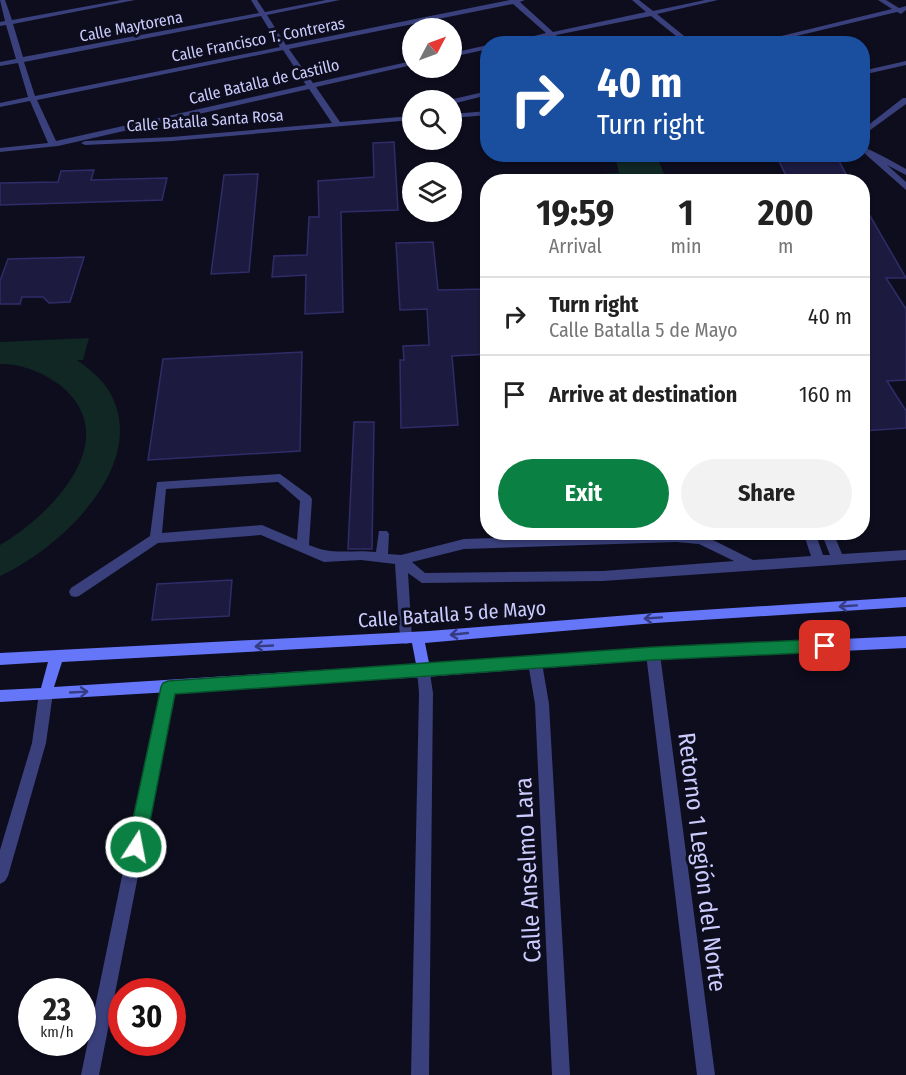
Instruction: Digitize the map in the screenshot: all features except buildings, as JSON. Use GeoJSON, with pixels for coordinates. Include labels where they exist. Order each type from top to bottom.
{"type":"FeatureCollection","features":[{"type":"Feature","properties":{"kind":"street"},"geometry":{"type":"LineString","coordinates":[[2,0],[32,98],[53,144]]}},
{"type":"Feature","properties":{"kind":"street"},"geometry":{"type":"LineString","coordinates":[[0,24],[132,0]]}},
{"type":"Feature","properties":{"kind":"street"},"geometry":{"type":"LineString","coordinates":[[254,0],[338,125]]}},
{"type":"Feature","properties":{"kind":"street","name":"Calle Maytorena"},"geometry":{"type":"LineString","coordinates":[[0,64],[337,0]]}},
{"type":"Feature","properties":{"kind":"street"},"geometry":{"type":"LineString","coordinates":[[516,0],[552,34]]}},
{"type":"Feature","properties":{"kind":"street","name":"Calle Francisco T. Contreras"},"geometry":{"type":"LineString","coordinates":[[0,105],[516,0]]}},
{"type":"Feature","properties":{"kind":"street"},"geometry":{"type":"LineString","coordinates":[[635,0],[681,36]]}},
{"type":"Feature","properties":{"kind":"street"},"geometry":{"type":"LineString","coordinates":[[543,36],[715,0]]}},
{"type":"Feature","properties":{"kind":"street"},"geometry":{"type":"LineString","coordinates":[[881,0],[906,15]]}},
{"type":"Feature","properties":{"kind":"street"},"geometry":{"type":"LineString","coordinates":[[786,36],[906,8]]}},
{"type":"Feature","properties":{"kind":"street"},"geometry":{"type":"LineString","coordinates":[[462,53],[480,49]]}},
{"type":"Feature","properties":{"kind":"street"},"geometry":{"type":"LineString","coordinates":[[870,72],[906,63]]}},
{"type":"Feature","properties":{"kind":"street","name":"Calle Batalla de Castillo"},"geometry":{"type":"LineString","coordinates":[[53,144],[402,65]]}},
{"type":"Feature","properties":{"kind":"street"},"geometry":{"type":"LineString","coordinates":[[462,100],[480,95]]}},
{"type":"Feature","properties":{"kind":"street"},"geometry":{"type":"LineString","coordinates":[[870,128],[906,100]]}},
{"type":"Feature","properties":{"kind":"street"},"geometry":{"type":"LineString","coordinates":[[374,121],[402,114]]}},
{"type":"Feature","properties":{"kind":"street"},"geometry":{"type":"LineString","coordinates":[[462,115],[480,114]]}},
{"type":"Feature","properties":{"kind":"street","name":"Calle Batalla Santa Rosa"},"geometry":{"type":"LineString","coordinates":[[0,150],[53,144],[172,139],[402,119]]}},
{"type":"Feature","properties":{"kind":"street"},"geometry":{"type":"LineString","coordinates":[[870,152],[906,172]]}},
{"type":"Feature","properties":{"kind":"street"},"geometry":{"type":"LineString","coordinates":[[870,154],[906,187]]}},
{"type":"Feature","properties":{"kind":"street"},"geometry":{"type":"LineString","coordinates":[[156,538],[161,485],[280,478],[306,499],[303,547]]}},
{"type":"Feature","properties":{"kind":"street"},"geometry":{"type":"LineString","coordinates":[[75,592],[156,538],[262,530],[324,557],[361,555],[401,560],[464,544],[585,540]]}},
{"type":"Feature","properties":{"kind":"street"},"geometry":{"type":"LineString","coordinates":[[382,558],[383,534]]}},
{"type":"Feature","properties":{"kind":"street"},"geometry":{"type":"LineString","coordinates":[[702,540],[752,565]]}},
{"type":"Feature","properties":{"kind":"street"},"geometry":{"type":"LineString","coordinates":[[812,540],[819,560]]}},
{"type":"Feature","properties":{"kind":"street"},"geometry":{"type":"LineString","coordinates":[[830,540],[838,559]]}},
{"type":"Feature","properties":{"kind":"street"},"geometry":{"type":"LineString","coordinates":[[401,560],[422,578],[603,576],[906,555]]}},
{"type":"Feature","properties":{"kind":"street"},"geometry":{"type":"LineString","coordinates":[[401,560],[412,638],[424,671],[426,693],[420,1075]]}},
{"type":"Feature","properties":{"kind":"street","name":"Calle Batalla 5 de Mayo"},"geometry":{"type":"LineString","coordinates":[[0,659],[412,638],[655,618],[906,602]]}},
{"type":"Feature","properties":{"kind":"street"},"geometry":{"type":"LineString","coordinates":[[0,696],[424,671],[653,654],[906,642]]}},
{"type":"Feature","properties":{"kind":"street","name":"Retorno 1 Legión del Norte"},"geometry":{"type":"LineString","coordinates":[[653,654],[706,1075]]}},
{"type":"Feature","properties":{"kind":"street"},"geometry":{"type":"LineString","coordinates":[[0,876],[39,743],[46,693],[57,656]]}},
{"type":"Feature","properties":{"kind":"street","name":"Calle Anselmo Lara"},"geometry":{"type":"LineString","coordinates":[[535,663],[542,704],[561,1075]]}},
{"type":"Feature","properties":{"kind":"street"},"geometry":{"type":"LineString","coordinates":[[90,1075],[168,687]]}},
{"type":"Feature","properties":{"kind":"green space"},"geometry":{"type":"Polygon","coordinates":[[[617,162],[659,162],[664,174],[598,174],[619,173],[617,162]]]}},
{"type":"Feature","properties":{"kind":"green space"},"geometry":{"type":"Polygon","coordinates":[[[89,338],[83,360],[77,360],[105,385],[118,413],[119,442],[111,470],[95,497],[74,523],[50,545],[0,576],[0,545],[20,532],[59,496],[74,474],[84,452],[86,429],[79,406],[60,385],[32,370],[16,365],[0,364],[0,342],[89,338]]]}},
{"type":"Feature","properties":{"kind":"route"},"geometry":{"type":"LineString","coordinates":[[136,847],[168,687],[653,654],[825,646]]}}]}
